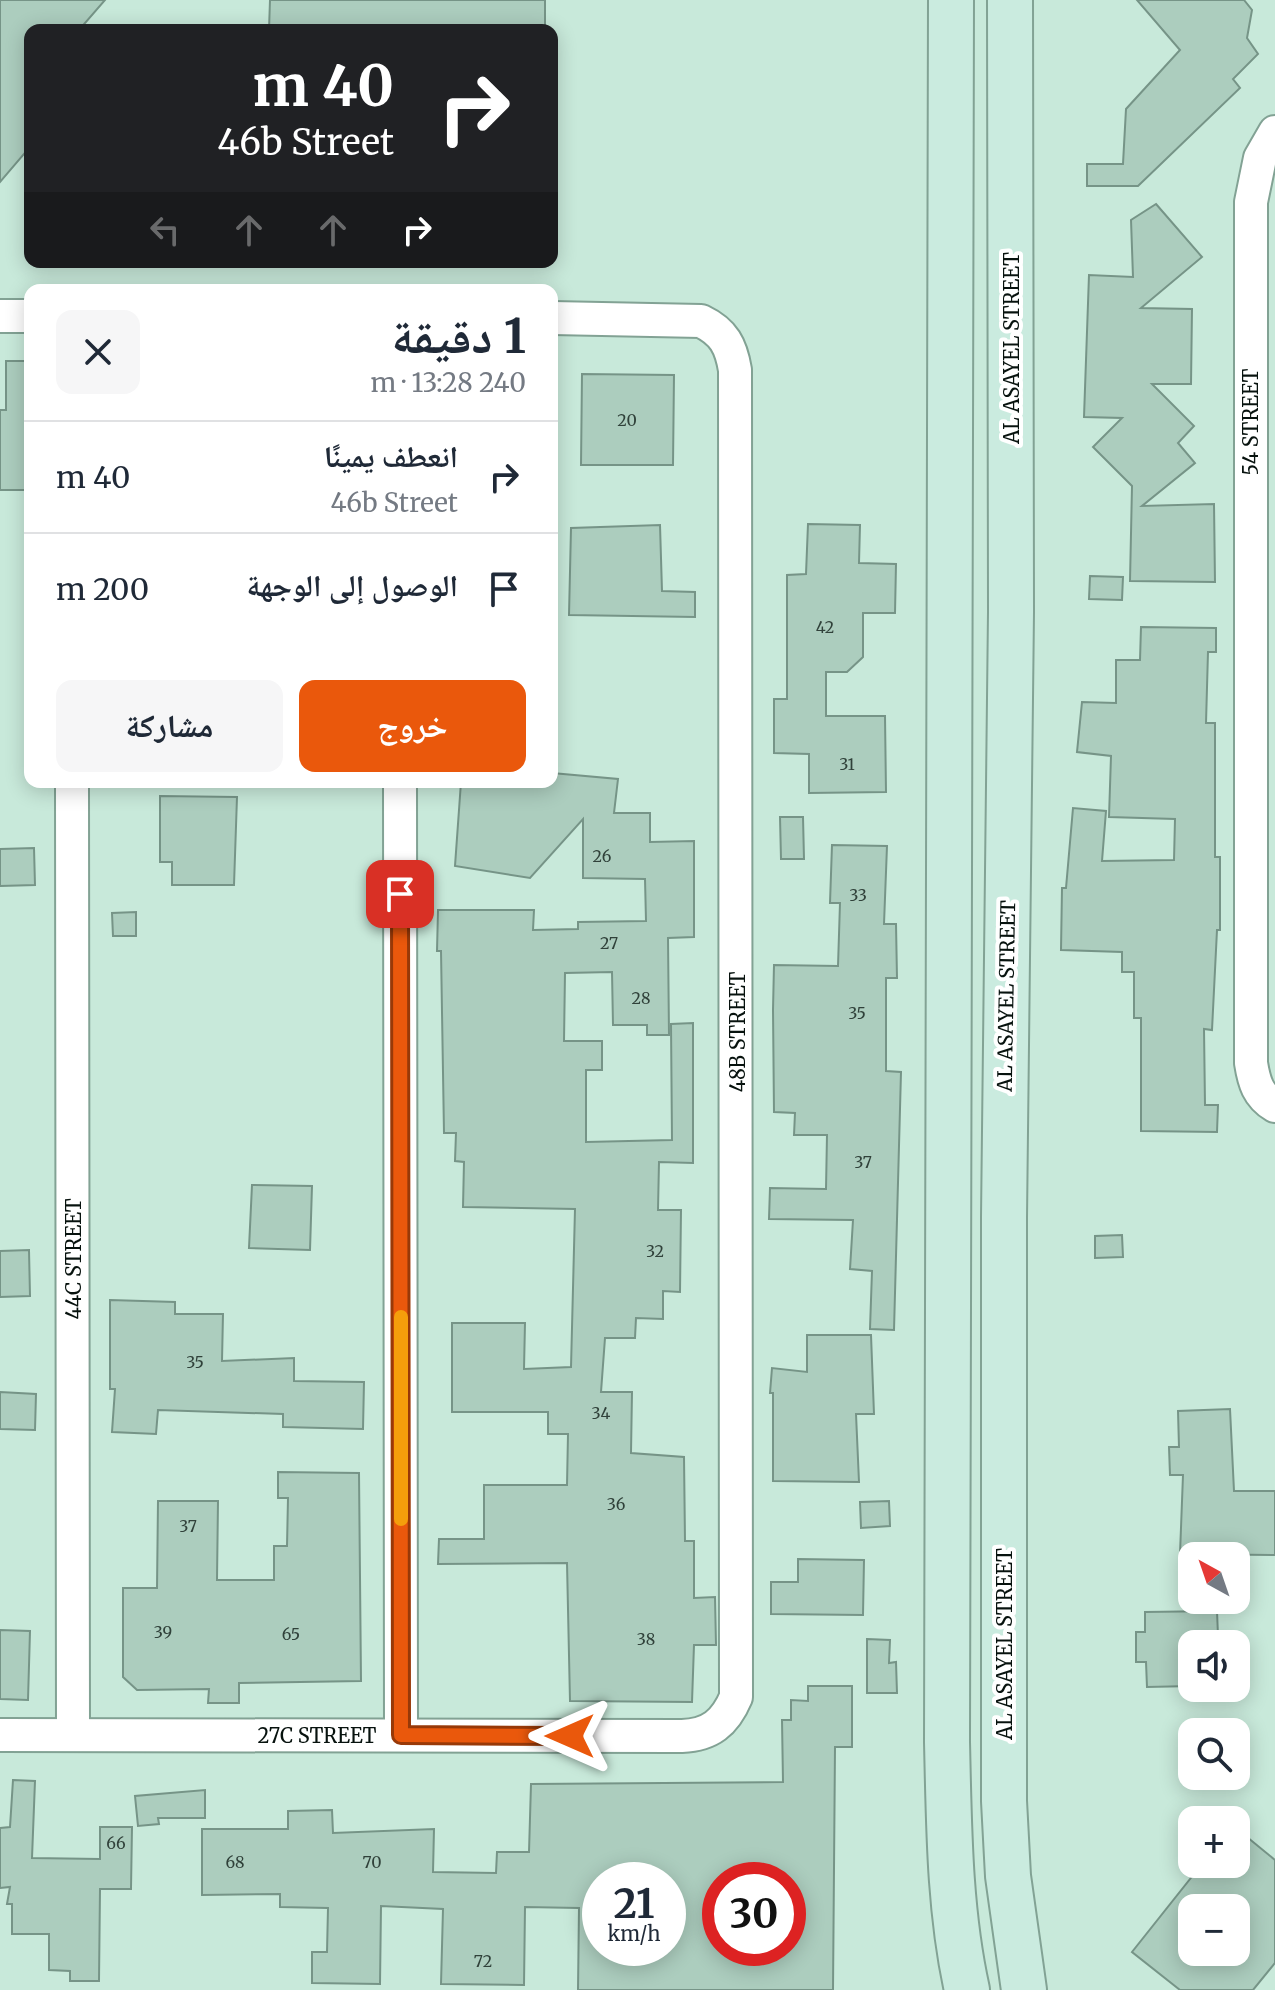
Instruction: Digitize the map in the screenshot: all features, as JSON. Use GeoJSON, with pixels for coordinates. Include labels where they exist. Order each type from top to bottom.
{"type":"FeatureCollection","features":[{"type":"Feature","properties":{"kind":"main road"},"geometry":{"type":"LineString","coordinates":[[951,0],[947,1742],[960,1978]]}},
{"type":"Feature","properties":{"kind":"main road","name":"AL ASAYEL STREET"},"geometry":{"type":"LineString","coordinates":[[1010,0],[1011,612],[1004,1218],[1004,1801],[1008,1876],[1024,1990]]}},
{"type":"Feature","properties":{"kind":"street","name":"54 STREET"},"geometry":{"type":"LineString","coordinates":[[1275,132],[1260,158],[1251,202],[1262,717],[1251,1063],[1254,1083],[1266,1101],[1275,1106]]}},
{"type":"Feature","properties":{"kind":"street"},"geometry":{"type":"LineString","coordinates":[[0,316],[24,316]]}},
{"type":"Feature","properties":{"kind":"street","name":"48B STREET"},"geometry":{"type":"LineString","coordinates":[[558,318],[689,319],[716,328],[727,340],[735,370],[736,1697],[728,1715],[716,1728],[699,1735],[682,1736]]}},
{"type":"Feature","properties":{"kind":"street","name":"44C STREET"},"geometry":{"type":"LineString","coordinates":[[72,788],[73,1735]]}},
{"type":"Feature","properties":{"kind":"street"},"geometry":{"type":"LineString","coordinates":[[400,788],[401,1735]]}},
{"type":"Feature","properties":{"kind":"street","name":"27C STREET"},"geometry":{"type":"LineString","coordinates":[[0,1735],[682,1736]]}},
{"type":"Feature","properties":{"kind":"building"},"geometry":{"type":"Polygon","coordinates":[[[0,0],[105,0],[84,24],[24,24],[24,154],[0,182],[0,0]]]}},
{"type":"Feature","properties":{"kind":"building"},"geometry":{"type":"Polygon","coordinates":[[[270,0],[545,0],[545,24],[269,24],[270,0]]]}},
{"type":"Feature","properties":{"kind":"building"},"geometry":{"type":"Polygon","coordinates":[[[1137,0],[1244,0],[1252,10],[1247,38],[1258,54],[1233,79],[1240,88],[1138,186],[1087,186],[1087,164],[1123,164],[1126,109],[1180,50],[1137,0]]]}},
{"type":"Feature","properties":{"kind":"building"},"geometry":{"type":"Polygon","coordinates":[[[1156,204],[1202,257],[1141,308],[1192,309],[1191,384],[1152,384],[1194,426],[1178,443],[1195,463],[1142,506],[1214,504],[1215,582],[1130,581],[1132,486],[1093,447],[1122,418],[1084,417],[1089,275],[1133,277],[1131,220],[1156,204]]]}},
{"type":"Feature","properties":{"kind":"building"},"geometry":{"type":"Polygon","coordinates":[[[6,361],[24,361],[24,490],[0,490],[0,410],[6,410],[6,361]]]}},
{"type":"Feature","properties":{"kind":"building"},"geometry":{"type":"Polygon","coordinates":[[[582,374],[674,375],[673,465],[581,465],[582,374]]]}},
{"type":"Feature","properties":{"kind":"building"},"geometry":{"type":"Polygon","coordinates":[[[808,524],[860,525],[859,563],[896,564],[895,613],[863,613],[863,657],[847,672],[826,672],[826,716],[885,716],[886,792],[809,793],[809,754],[774,753],[774,699],[787,699],[787,575],[806,574],[808,524]]]}},
{"type":"Feature","properties":{"kind":"building"},"geometry":{"type":"Polygon","coordinates":[[[660,525],[662,591],[695,592],[695,617],[569,615],[571,528],[660,525]]]}},
{"type":"Feature","properties":{"kind":"building"},"geometry":{"type":"Polygon","coordinates":[[[1090,576],[1123,577],[1122,600],[1089,599],[1090,576]]]}},
{"type":"Feature","properties":{"kind":"building"},"geometry":{"type":"Polygon","coordinates":[[[1141,627],[1216,628],[1216,652],[1208,652],[1206,723],[1215,723],[1215,857],[1220,857],[1220,930],[1217,930],[1212,1030],[1204,1029],[1205,1105],[1218,1105],[1217,1132],[1141,1131],[1141,1018],[1134,1018],[1134,972],[1122,972],[1122,952],[1061,950],[1062,888],[1066,888],[1073,808],[1106,811],[1102,861],[1174,860],[1175,819],[1109,817],[1111,756],[1077,752],[1082,702],[1116,703],[1116,660],[1140,660],[1141,627]]]}},
{"type":"Feature","properties":{"kind":"building"},"geometry":{"type":"Polygon","coordinates":[[[558,774],[618,779],[614,813],[650,813],[650,842],[694,841],[694,937],[668,938],[669,1035],[647,1035],[647,1025],[613,1025],[612,972],[565,973],[564,1041],[602,1041],[602,1070],[586,1070],[586,1142],[672,1140],[671,1024],[693,1023],[693,1163],[659,1162],[658,1210],[681,1210],[680,1292],[663,1291],[663,1319],[636,1318],[635,1338],[605,1338],[601,1392],[632,1392],[631,1453],[684,1457],[685,1541],[694,1541],[694,1598],[715,1597],[716,1645],[694,1645],[692,1702],[570,1701],[567,1563],[438,1564],[439,1539],[484,1539],[484,1485],[567,1485],[568,1434],[548,1434],[548,1412],[452,1412],[452,1323],[525,1323],[524,1369],[571,1367],[575,1209],[463,1207],[464,1162],[455,1161],[456,1133],[444,1133],[438,910],[534,910],[533,930],[578,929],[578,922],[646,921],[645,879],[583,878],[583,819],[530,878],[455,866],[461,788],[558,788],[558,774]]]}},
{"type":"Feature","properties":{"kind":"building"},"geometry":{"type":"Polygon","coordinates":[[[160,796],[237,797],[234,885],[172,885],[172,862],[160,862],[160,796]]]}},
{"type":"Feature","properties":{"kind":"building"},"geometry":{"type":"Polygon","coordinates":[[[780,817],[803,817],[804,859],[781,859],[780,817]]]}},
{"type":"Feature","properties":{"kind":"building"},"geometry":{"type":"Polygon","coordinates":[[[832,845],[887,846],[884,924],[896,924],[897,978],[886,978],[886,1071],[901,1072],[894,1330],[870,1329],[872,1271],[850,1269],[853,1220],[769,1219],[770,1188],[826,1189],[827,1135],[794,1135],[795,1113],[774,1112],[773,1010],[774,965],[838,966],[840,903],[830,903],[832,845]]]}},
{"type":"Feature","properties":{"kind":"building"},"geometry":{"type":"Polygon","coordinates":[[[34,848],[35,885],[0,886],[0,849],[34,848]]]}},
{"type":"Feature","properties":{"kind":"building"},"geometry":{"type":"Polygon","coordinates":[[[136,912],[136,936],[113,936],[112,913],[136,912]]]}},
{"type":"Feature","properties":{"kind":"building"},"geometry":{"type":"Polygon","coordinates":[[[252,1185],[312,1186],[310,1250],[249,1248],[252,1185]]]}},
{"type":"Feature","properties":{"kind":"building"},"geometry":{"type":"Polygon","coordinates":[[[1122,1235],[1123,1257],[1095,1258],[1095,1236],[1122,1235]]]}},
{"type":"Feature","properties":{"kind":"building"},"geometry":{"type":"Polygon","coordinates":[[[29,1250],[30,1296],[0,1297],[0,1251],[29,1250]]]}},
{"type":"Feature","properties":{"kind":"building"},"geometry":{"type":"Polygon","coordinates":[[[110,1300],[175,1302],[175,1314],[223,1314],[222,1361],[294,1358],[294,1381],[364,1382],[363,1429],[283,1427],[283,1414],[158,1410],[156,1434],[112,1432],[115,1389],[110,1389],[110,1300]]]}},
{"type":"Feature","properties":{"kind":"building"},"geometry":{"type":"Polygon","coordinates":[[[807,1335],[871,1335],[874,1414],[856,1414],[859,1482],[773,1481],[772,1368],[807,1372],[807,1335]]]}},
{"type":"Feature","properties":{"kind":"building"},"geometry":{"type":"Polygon","coordinates":[[[0,1392],[36,1394],[35,1430],[0,1429],[0,1392]]]}},
{"type":"Feature","properties":{"kind":"building"},"geometry":{"type":"Polygon","coordinates":[[[1230,1409],[1234,1491],[1275,1491],[1275,1555],[1250,1555],[1250,1542],[1180,1542],[1183,1475],[1170,1475],[1169,1447],[1179,1447],[1178,1411],[1230,1409]]]}},
{"type":"Feature","properties":{"kind":"building"},"geometry":{"type":"Polygon","coordinates":[[[278,1472],[359,1473],[361,1681],[239,1683],[239,1703],[208,1703],[209,1689],[137,1690],[123,1677],[123,1588],[157,1588],[158,1501],[218,1501],[217,1580],[274,1580],[274,1546],[287,1546],[288,1498],[278,1498],[278,1472]]]}},
{"type":"Feature","properties":{"kind":"building"},"geometry":{"type":"Polygon","coordinates":[[[889,1501],[890,1526],[861,1528],[860,1502],[889,1501]]]}},
{"type":"Feature","properties":{"kind":"building"},"geometry":{"type":"Polygon","coordinates":[[[798,1559],[864,1560],[863,1615],[771,1614],[771,1582],[798,1582],[798,1559]]]}},
{"type":"Feature","properties":{"kind":"building"},"geometry":{"type":"Polygon","coordinates":[[[1145,1612],[1217,1614],[1218,1630],[1178,1630],[1178,1686],[1147,1687],[1146,1662],[1136,1662],[1136,1632],[1145,1632],[1145,1612]]]}},
{"type":"Feature","properties":{"kind":"building"},"geometry":{"type":"Polygon","coordinates":[[[0,1630],[30,1631],[28,1700],[0,1699],[0,1630]]]}},
{"type":"Feature","properties":{"kind":"building"},"geometry":{"type":"Polygon","coordinates":[[[867,1639],[890,1640],[889,1663],[896,1662],[897,1693],[867,1693],[867,1639]]]}},
{"type":"Feature","properties":{"kind":"building"},"geometry":{"type":"Polygon","coordinates":[[[808,1686],[852,1686],[852,1747],[835,1747],[833,1990],[578,1990],[579,1908],[525,1907],[524,1985],[441,1984],[443,1909],[381,1906],[380,1984],[312,1983],[312,1952],[327,1952],[328,1908],[280,1907],[280,1894],[202,1895],[202,1829],[288,1829],[288,1811],[332,1810],[333,1833],[434,1829],[433,1872],[496,1873],[497,1852],[529,1852],[531,1784],[783,1782],[782,1720],[791,1720],[791,1700],[808,1701],[808,1686]]]}},
{"type":"Feature","properties":{"kind":"building"},"geometry":{"type":"Polygon","coordinates":[[[13,1780],[35,1781],[32,1858],[100,1859],[100,1827],[132,1827],[131,1889],[100,1889],[99,1981],[70,1981],[70,1971],[49,1970],[49,1934],[12,1934],[12,1904],[7,1904],[10,1887],[0,1888],[0,1828],[10,1827],[13,1780]]]}},
{"type":"Feature","properties":{"kind":"building"},"geometry":{"type":"Polygon","coordinates":[[[205,1790],[205,1818],[158,1818],[159,1824],[138,1826],[135,1796],[205,1790]]]}},
{"type":"Feature","properties":{"kind":"building"},"geometry":{"type":"Polygon","coordinates":[[[1250,1839],[1275,1860],[1275,1963],[1253,1990],[1180,1990],[1132,1952],[1178,1894],[1178,1966],[1250,1966],[1250,1894],[1178,1894],[1191,1878],[1250,1878],[1250,1839]]]}},
{"type":"Feature","properties":{"kind":"slow traffic"},"geometry":{"type":"LineString","coordinates":[[401,1317],[401,1519]]}},
{"type":"Feature","properties":{"kind":"route"},"geometry":{"type":"LineString","coordinates":[[400,894],[401,1735],[570,1736]]}}]}
